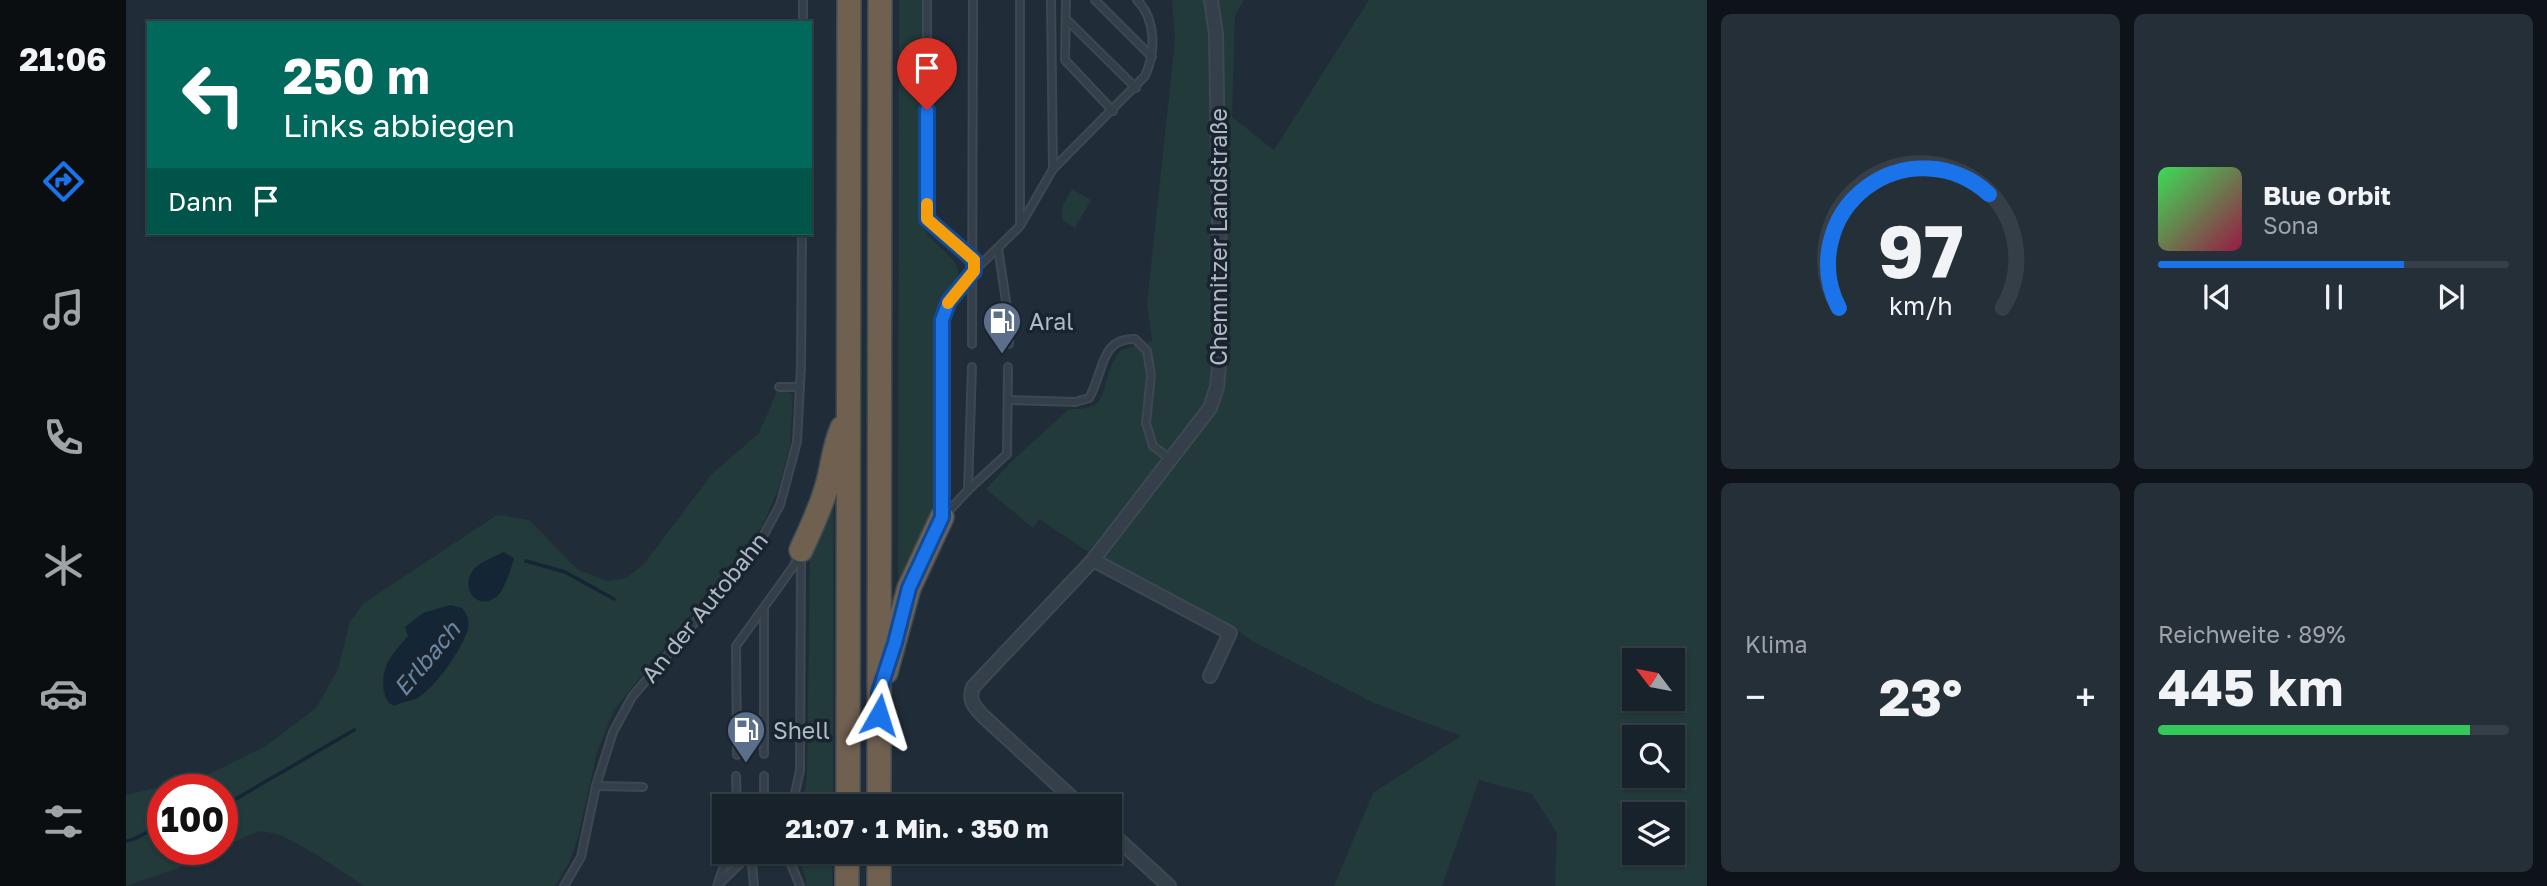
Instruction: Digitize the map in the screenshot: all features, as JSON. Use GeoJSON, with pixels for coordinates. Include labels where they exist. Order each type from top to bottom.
{"type":"FeatureCollection","features":[{"type":"Feature","properties":{"kind":"highway"},"geometry":{"type":"LineString","coordinates":[[848,794],[849,0]]}},
{"type":"Feature","properties":{"kind":"highway"},"geometry":{"type":"LineString","coordinates":[[879,794],[880,0]]}},
{"type":"Feature","properties":{"kind":"highway"},"geometry":{"type":"LineString","coordinates":[[801,550],[817,516],[828,481],[834,446],[848,412]]}},
{"type":"Feature","properties":{"kind":"highway"},"geometry":{"type":"LineString","coordinates":[[879,692],[909,588],[942,517]]}},
{"type":"Feature","properties":{"kind":"highway"},"geometry":{"type":"LineString","coordinates":[[847,864],[847,886]]}},
{"type":"Feature","properties":{"kind":"highway"},"geometry":{"type":"LineString","coordinates":[[879,864],[879,886]]}},
{"type":"Feature","properties":{"kind":"street","name":"Chemnitzer Landstraße"},"geometry":{"type":"LineString","coordinates":[[1068,794],[983,716],[970,700],[970,694],[973,687],[1093,560],[1210,408],[1217,387],[1220,363],[1216,34],[1211,0]]}},
{"type":"Feature","properties":{"kind":"street"},"geometry":{"type":"LineString","coordinates":[[1093,560],[1230,633],[1210,676]]}},
{"type":"Feature","properties":{"kind":"street"},"geometry":{"type":"LineString","coordinates":[[1122,843],[1169,886]]}},
{"type":"Feature","properties":{"kind":"lane"},"geometry":{"type":"LineString","coordinates":[[803,0],[803,21]]}},
{"type":"Feature","properties":{"kind":"lane"},"geometry":{"type":"LineString","coordinates":[[927,0],[927,219],[974,260]]}},
{"type":"Feature","properties":{"kind":"lane"},"geometry":{"type":"LineString","coordinates":[[972,344],[973,0]]}},
{"type":"Feature","properties":{"kind":"lane"},"geometry":{"type":"LineString","coordinates":[[1020,0],[1020,226]]}},
{"type":"Feature","properties":{"kind":"lane"},"geometry":{"type":"LineString","coordinates":[[1051,0],[1053,169]]}},
{"type":"Feature","properties":{"kind":"lane"},"geometry":{"type":"LineString","coordinates":[[1066,0],[1065,60],[1113,111]]}},
{"type":"Feature","properties":{"kind":"lane"},"geometry":{"type":"LineString","coordinates":[[1095,0],[1152,57]]}},
{"type":"Feature","properties":{"kind":"lane"},"geometry":{"type":"LineString","coordinates":[[942,517],[942,320],[949,301],[974,271],[1020,226],[1053,169],[1145,76],[1152,57],[1150,18],[1137,0]]}},
{"type":"Feature","properties":{"kind":"lane"},"geometry":{"type":"LineString","coordinates":[[1066,19],[1136,88]]}},
{"type":"Feature","properties":{"kind":"lane","name":"An der Autobahn"},"geometry":{"type":"LineString","coordinates":[[564,886],[581,857],[596,786],[613,732],[632,697],[755,551],[780,505],[797,442],[802,235]]}},
{"type":"Feature","properties":{"kind":"lane"},"geometry":{"type":"LineString","coordinates":[[998,247],[1009,321],[1009,344]]}},
{"type":"Feature","properties":{"kind":"lane"},"geometry":{"type":"LineString","coordinates":[[1008,400],[1075,402],[1089,398],[1096,387],[1104,359],[1111,346],[1122,339],[1135,339],[1147,351],[1151,375],[1146,424],[1153,446],[1170,459]]}},
{"type":"Feature","properties":{"kind":"lane"},"geometry":{"type":"LineString","coordinates":[[968,490],[972,367]]}},
{"type":"Feature","properties":{"kind":"lane"},"geometry":{"type":"LineString","coordinates":[[942,517],[1007,454],[1008,368]]}},
{"type":"Feature","properties":{"kind":"lane"},"geometry":{"type":"LineString","coordinates":[[779,387],[800,387]]}},
{"type":"Feature","properties":{"kind":"lane"},"geometry":{"type":"LineString","coordinates":[[737,755],[736,646],[793,567],[801,550]]}},
{"type":"Feature","properties":{"kind":"lane"},"geometry":{"type":"LineString","coordinates":[[795,794],[800,770],[801,550]]}},
{"type":"Feature","properties":{"kind":"lane"},"geometry":{"type":"LineString","coordinates":[[764,608],[764,754]]}},
{"type":"Feature","properties":{"kind":"lane"},"geometry":{"type":"LineString","coordinates":[[736,776],[737,794]]}},
{"type":"Feature","properties":{"kind":"lane"},"geometry":{"type":"LineString","coordinates":[[764,776],[764,794]]}},
{"type":"Feature","properties":{"kind":"lane"},"geometry":{"type":"LineString","coordinates":[[596,786],[643,787]]}},
{"type":"Feature","properties":{"kind":"lane"},"geometry":{"type":"LineString","coordinates":[[717,886],[725,864]]}},
{"type":"Feature","properties":{"kind":"lane"},"geometry":{"type":"LineString","coordinates":[[717,886],[740,864]]}},
{"type":"Feature","properties":{"kind":"lane"},"geometry":{"type":"LineString","coordinates":[[752,864],[754,886]]}},
{"type":"Feature","properties":{"kind":"lane"},"geometry":{"type":"LineString","coordinates":[[791,864],[800,886]]}},
{"type":"Feature","properties":{"kind":"green space"},"geometry":{"type":"Polygon","coordinates":[[[899,0],[922,0],[923,224],[929,236],[956,264],[958,276],[937,315],[937,495],[934,517],[898,606],[899,0]]]}},
{"type":"Feature","properties":{"kind":"green space"},"geometry":{"type":"Polygon","coordinates":[[[1172,0],[1244,0],[1235,15],[1232,117],[1274,150],[1369,0],[1707,0],[1707,886],[1555,886],[1557,833],[1532,794],[1479,780],[1442,886],[1334,886],[1373,793],[1461,736],[1374,703],[1252,641],[1235,629],[1102,561],[1039,519],[1033,528],[986,489],[1069,409],[1089,407],[1099,400],[1111,367],[1121,350],[1152,341],[1147,304],[1175,40],[1172,0]]]}},
{"type":"Feature","properties":{"kind":"green space"},"geometry":{"type":"Polygon","coordinates":[[[1072,189],[1091,200],[1075,228],[1062,220],[1062,207],[1072,189]]]}},
{"type":"Feature","properties":{"kind":"green space"},"geometry":{"type":"Polygon","coordinates":[[[779,387],[793,395],[790,445],[779,487],[762,527],[614,710],[597,752],[578,838],[569,863],[555,886],[364,886],[279,834],[259,831],[238,840],[238,774],[210,774],[266,746],[316,708],[338,669],[350,622],[364,603],[497,515],[529,520],[578,570],[608,581],[626,578],[644,564],[712,474],[759,433],[779,387]],[[504,552],[475,569],[496,598],[502,588],[514,558],[504,552]],[[408,636],[390,659],[383,676],[384,694],[389,704],[417,699],[432,686],[461,644],[408,636]]]}},
{"type":"Feature","properties":{"kind":"green space"},"geometry":{"type":"Polygon","coordinates":[[[831,504],[833,794],[803,794],[807,771],[812,547],[831,504]]]}},
{"type":"Feature","properties":{"kind":"green space"},"geometry":{"type":"Polygon","coordinates":[[[147,790],[147,865],[185,865],[126,886],[126,795],[147,790]]]}},
{"type":"Feature","properties":{"kind":"green space"},"geometry":{"type":"Polygon","coordinates":[[[801,864],[832,864],[832,886],[806,886],[801,864]]]}},
{"type":"Feature","properties":{"kind":"water"},"geometry":{"type":"Polygon","coordinates":[[[504,552],[514,559],[502,590],[488,601],[476,599],[469,589],[470,575],[478,565],[504,552]]]}},
{"type":"Feature","properties":{"kind":"water"},"geometry":{"type":"Polygon","coordinates":[[[450,605],[462,608],[468,618],[468,629],[461,646],[426,691],[417,698],[394,706],[385,696],[385,671],[390,659],[408,636],[405,627],[423,613],[450,605]]]}},
{"type":"Feature","properties":{"kind":"waterway","name":"Erlbach"},"geometry":{"type":"LineString","coordinates":[[526,561],[565,572],[614,599]]}},
{"type":"Feature","properties":{"kind":"waterway","name":"Erlbach"},"geometry":{"type":"LineString","coordinates":[[238,798],[354,730]]}},
{"type":"Feature","properties":{"kind":"waterway","name":"Erlbach"},"geometry":{"type":"LineString","coordinates":[[126,841],[147,832]]}},
{"type":"Feature","properties":{"kind":"slow traffic"},"geometry":{"type":"LineString","coordinates":[[927,204],[927,219],[974,260],[974,271],[948,303]]}},
{"type":"Feature","properties":{"kind":"place","name":"Aral"},"geometry":{"type":"Point","coordinates":[1002,355]}},
{"type":"Feature","properties":{"kind":"place","name":"Shell"},"geometry":{"type":"Point","coordinates":[746,764]}},
{"type":"Feature","properties":{"kind":"route"},"geometry":{"type":"LineString","coordinates":[[879,715],[879,692],[909,588],[942,517],[942,320],[949,301],[974,271],[974,260],[927,219],[927,110]]}}]}
